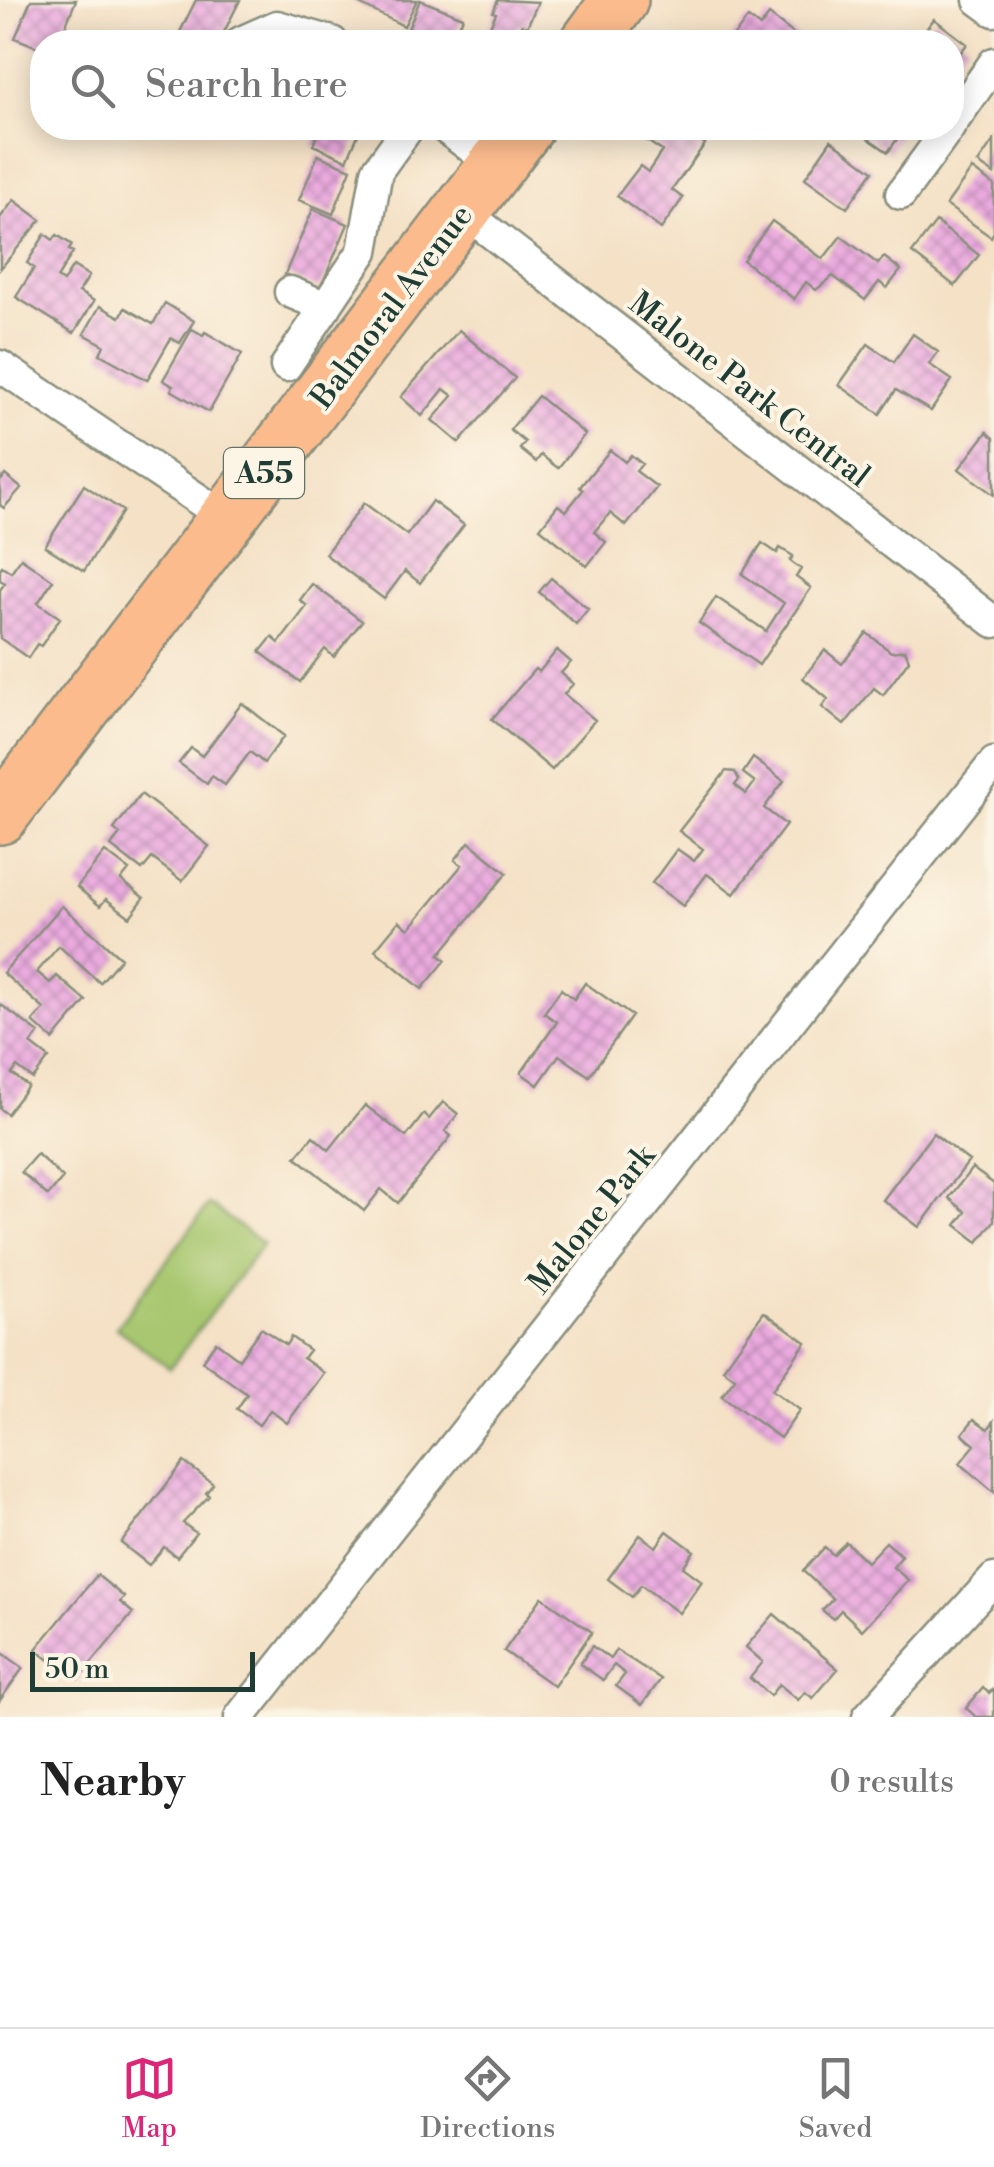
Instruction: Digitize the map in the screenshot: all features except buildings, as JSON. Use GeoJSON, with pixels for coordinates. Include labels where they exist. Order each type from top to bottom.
{"type":"FeatureCollection","features":[{"type":"Feature","properties":{"kind":"highway"},"geometry":{"type":"LineString","coordinates":[[597,30],[620,0]]}},
{"type":"Feature","properties":{"kind":"highway","name":"Balmoral Avenue"},"geometry":{"type":"LineString","coordinates":[[0,816],[510,147]]}},
{"type":"Feature","properties":{"kind":"street"},"geometry":{"type":"LineString","coordinates":[[978,0],[994,11]]}},
{"type":"Feature","properties":{"kind":"street"},"geometry":{"type":"LineString","coordinates":[[255,30],[276,13],[309,30]]}},
{"type":"Feature","properties":{"kind":"street"},"geometry":{"type":"LineString","coordinates":[[964,106],[994,64]]}},
{"type":"Feature","properties":{"kind":"street"},"geometry":{"type":"LineString","coordinates":[[286,366],[363,251],[378,171],[400,140]]}},
{"type":"Feature","properties":{"kind":"street"},"geometry":{"type":"LineString","coordinates":[[486,140],[510,147]]}},
{"type":"Feature","properties":{"kind":"street"},"geometry":{"type":"LineString","coordinates":[[902,194],[940,140]]}},
{"type":"Feature","properties":{"kind":"street","name":"Malone Park Central"},"geometry":{"type":"LineString","coordinates":[[463,211],[994,622]]}},
{"type":"Feature","properties":{"kind":"street"},"geometry":{"type":"LineString","coordinates":[[290,292],[326,307]]}},
{"type":"Feature","properties":{"kind":"street"},"geometry":{"type":"LineString","coordinates":[[0,366],[229,520]]}},
{"type":"Feature","properties":{"kind":"street","name":"Malone Park"},"geometry":{"type":"LineString","coordinates":[[240,1717],[994,764]]}},
{"type":"Feature","properties":{"kind":"street"},"geometry":{"type":"LineString","coordinates":[[868,1717],[994,1579]]}},
{"type":"Feature","properties":{"kind":"green space"},"geometry":{"type":"Polygon","coordinates":[[[209,1204],[263,1244],[170,1368],[116,1328],[209,1204]]]}}]}
